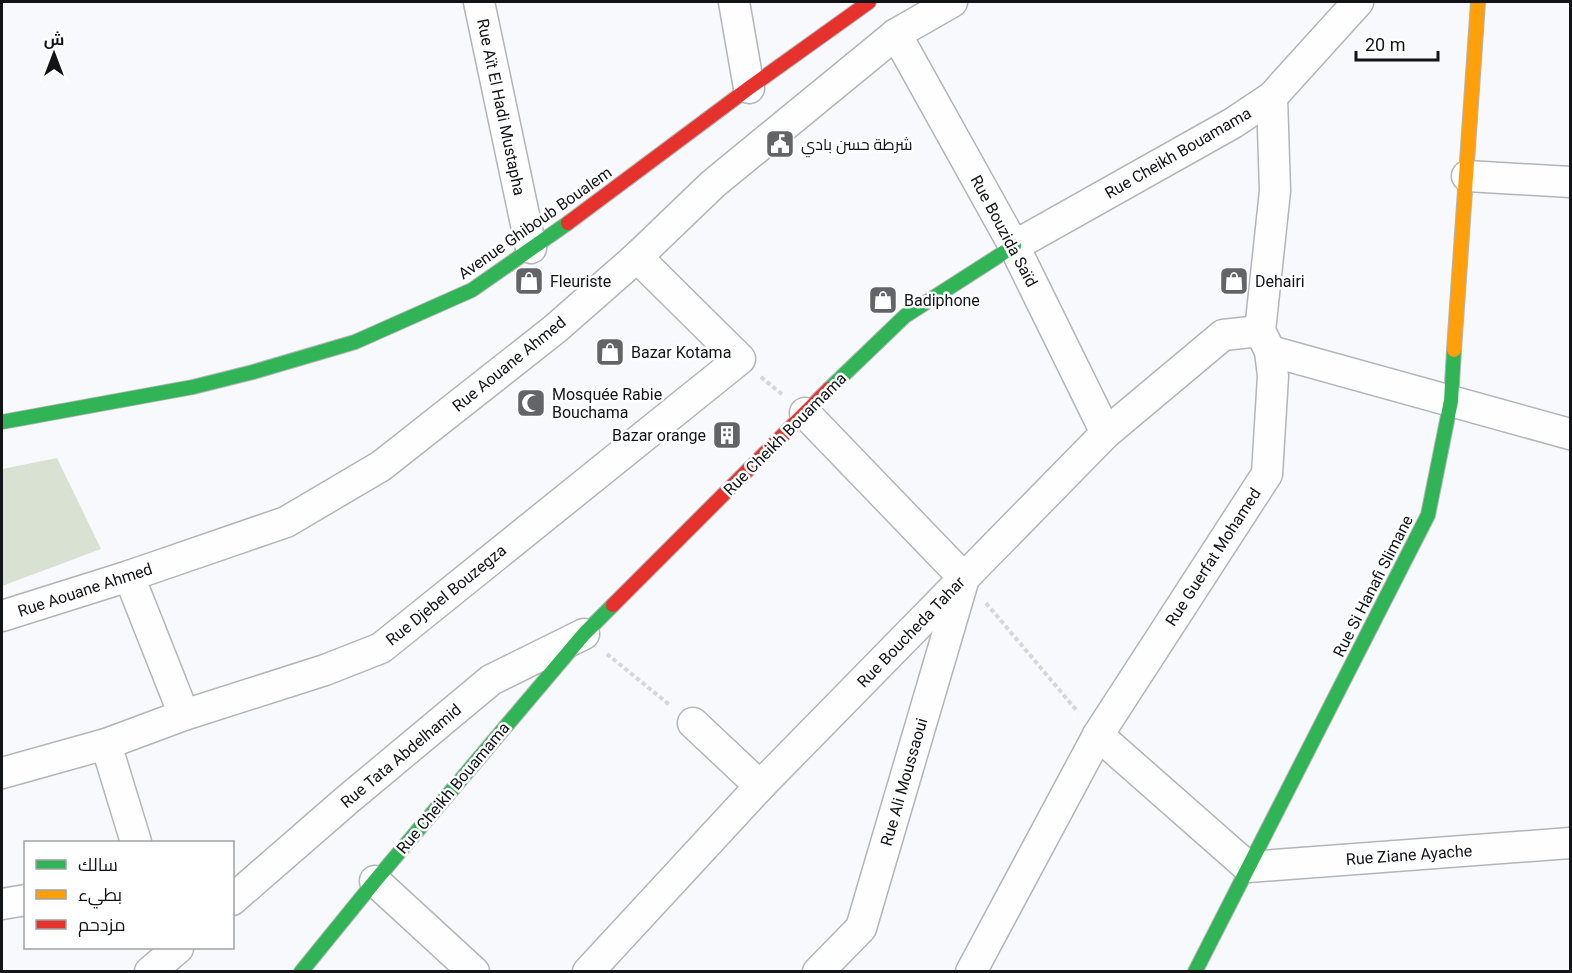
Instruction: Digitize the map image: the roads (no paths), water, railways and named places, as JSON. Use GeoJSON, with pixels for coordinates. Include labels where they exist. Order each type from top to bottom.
{"type":"FeatureCollection","features":[{"type":"Feature","properties":{"kind":"street","name":"Rue Aït El Hadi Mustapha"},"geometry":{"type":"LineString","coordinates":[[478,2],[531,248]]}},
{"type":"Feature","properties":{"kind":"street"},"geometry":{"type":"LineString","coordinates":[[734,2],[750,88]]}},
{"type":"Feature","properties":{"kind":"street","name":"Avenue Ghiboub Boualem"},"geometry":{"type":"LineString","coordinates":[[2,422],[193,387],[355,342],[472,290],[590,208],[869,2]]}},
{"type":"Feature","properties":{"kind":"street","name":"Rue Aouane Ahmed"},"geometry":{"type":"LineString","coordinates":[[2,616],[129,576],[286,522],[381,466],[555,329],[637,257],[713,184],[896,34],[952,2]]}},
{"type":"Feature","properties":{"kind":"street","name":"Rue Cheikh Bouamama"},"geometry":{"type":"LineString","coordinates":[[301,972],[584,634],[905,316],[1014,246],[1233,123],[1272,97],[1358,2]]}},
{"type":"Feature","properties":{"kind":"street","name":"Rue Si Hanafi Slimane"},"geometry":{"type":"LineString","coordinates":[[1195,972],[1428,515],[1451,401],[1478,2]]}},
{"type":"Feature","properties":{"kind":"street","name":"Rue Bouzida Saïd"},"geometry":{"type":"LineString","coordinates":[[896,34],[1014,246],[1106,433]]}},
{"type":"Feature","properties":{"kind":"street","name":"Rue Guerfat Mohamed"},"geometry":{"type":"LineString","coordinates":[[971,972],[1098,735],[1267,474],[1273,376],[1265,341],[1275,191],[1272,97]]}},
{"type":"Feature","properties":{"kind":"street"},"geometry":{"type":"LineString","coordinates":[[1467,176],[1570,182]]}},
{"type":"Feature","properties":{"kind":"street","name":"Rue Djebel Bouzegza"},"geometry":{"type":"LineString","coordinates":[[2,773],[106,744],[184,715],[325,670],[381,648],[740,359],[637,257]]}},
{"type":"Feature","properties":{"kind":"street","name":"Rue Boucheda Tahar"},"geometry":{"type":"LineString","coordinates":[[588,972],[760,786],[1106,433],[1223,335],[1265,341]]}},
{"type":"Feature","properties":{"kind":"street"},"geometry":{"type":"LineString","coordinates":[[1265,341],[1451,401],[1570,443]]}},
{"type":"Feature","properties":{"kind":"street"},"geometry":{"type":"LineString","coordinates":[[805,413],[964,578]]}},
{"type":"Feature","properties":{"kind":"street"},"geometry":{"type":"LineString","coordinates":[[129,576],[184,715]]}},
{"type":"Feature","properties":{"kind":"street","name":"Rue Ali Moussaoui"},"geometry":{"type":"LineString","coordinates":[[818,972],[861,928],[964,578]]}},
{"type":"Feature","properties":{"kind":"street","name":"Rue Tata Abdelhamid"},"geometry":{"type":"LineString","coordinates":[[234,898],[491,680],[584,634]]}},
{"type":"Feature","properties":{"kind":"street"},"geometry":{"type":"LineString","coordinates":[[693,723],[760,786]]}},
{"type":"Feature","properties":{"kind":"street"},"geometry":{"type":"LineString","coordinates":[[1098,735],[1248,867]]}},
{"type":"Feature","properties":{"kind":"street"},"geometry":{"type":"LineString","coordinates":[[106,744],[135,841]]}},
{"type":"Feature","properties":{"kind":"street","name":"Rue Ziane Ayache"},"geometry":{"type":"LineString","coordinates":[[1248,867],[1570,843]]}},
{"type":"Feature","properties":{"kind":"street"},"geometry":{"type":"LineString","coordinates":[[375,881],[474,972]]}},
{"type":"Feature","properties":{"kind":"street"},"geometry":{"type":"LineString","coordinates":[[2,904],[24,900]]}},
{"type":"Feature","properties":{"kind":"street"},"geometry":{"type":"LineString","coordinates":[[150,972],[175,949]]}},
{"type":"Feature","properties":{"kind":"place","name":"شرطة حسن بادي"},"geometry":{"type":"Point","coordinates":[780,144]}},
{"type":"Feature","properties":{"kind":"place","name":"Fleuriste"},"geometry":{"type":"Point","coordinates":[529,281]}},
{"type":"Feature","properties":{"kind":"place","name":"Dehairi"},"geometry":{"type":"Point","coordinates":[1234,281]}},
{"type":"Feature","properties":{"kind":"place","name":"Badiphone"},"geometry":{"type":"Point","coordinates":[883,300]}},
{"type":"Feature","properties":{"kind":"place","name":"Bazar Kotama"},"geometry":{"type":"Point","coordinates":[610,352]}},
{"type":"Feature","properties":{"kind":"place","name":"Mosquée Rabie Bouchama"},"geometry":{"type":"Point","coordinates":[531,403]}},
{"type":"Feature","properties":{"kind":"place","name":"Bazar orange"},"geometry":{"type":"Point","coordinates":[727,435]}}]}
